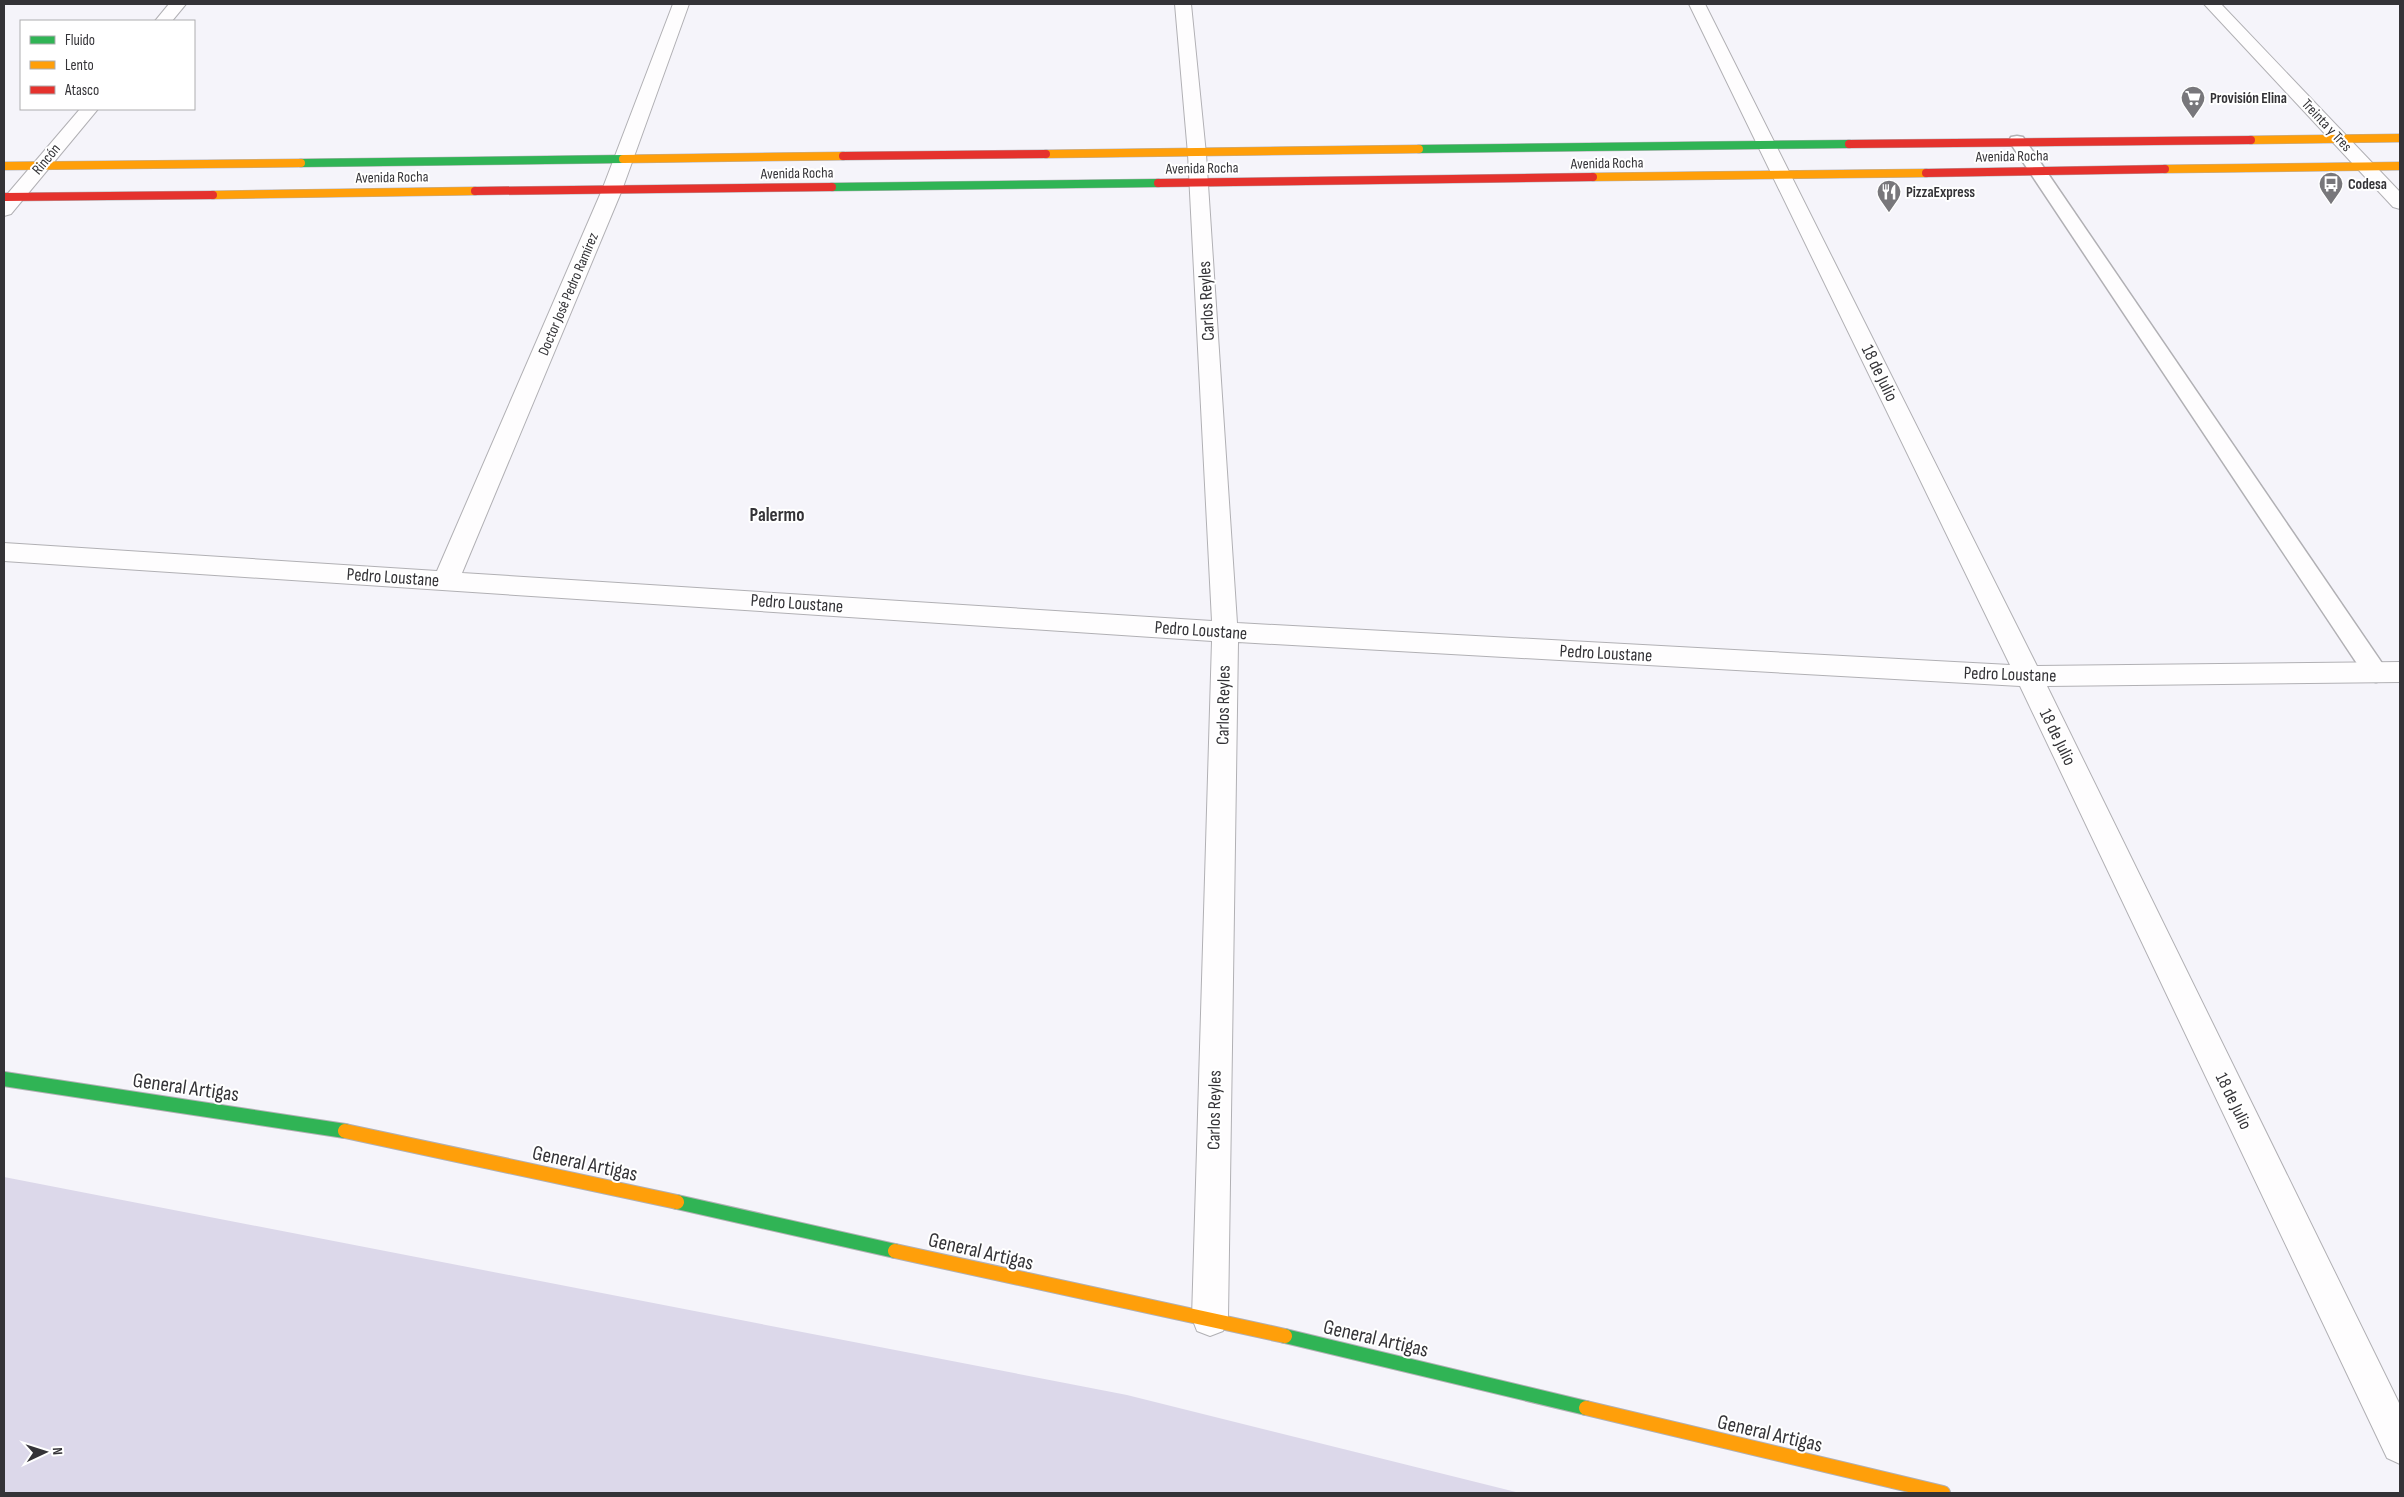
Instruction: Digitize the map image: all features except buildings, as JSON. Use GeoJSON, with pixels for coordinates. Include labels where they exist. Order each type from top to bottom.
{"type":"FeatureCollection","features":[{"type":"Feature","properties":{"kind":"street"},"geometry":{"type":"LineString","coordinates":[[164,20],[178,4]]}},
{"type":"Feature","properties":{"kind":"street","name":"Doctor José Pedro Ramírez"},"geometry":{"type":"LineString","coordinates":[[446,580],[612,190],[681,4]]}},
{"type":"Feature","properties":{"kind":"street","name":"Carlos Reyles"},"geometry":{"type":"LineString","coordinates":[[1183,4],[1199,183],[1225,632],[1210,1318]]}},
{"type":"Feature","properties":{"kind":"street","name":"18 de Julio"},"geometry":{"type":"LineString","coordinates":[[1697,4],[2029,676],[2400,1445]]}},
{"type":"Feature","properties":{"kind":"street","name":"Treinta y Tres"},"geometry":{"type":"LineString","coordinates":[[2212,4],[2400,203]]}},
{"type":"Feature","properties":{"kind":"street","name":"Rincón"},"geometry":{"type":"LineString","coordinates":[[8,201],[88,110]]}},
{"type":"Feature","properties":{"kind":"street","name":"Avenida Rocha"},"geometry":{"type":"LineString","coordinates":[[4,166],[625,158],[1197,154],[2018,141],[2400,138]]}},
{"type":"Feature","properties":{"kind":"street","name":"Avenida Rocha"},"geometry":{"type":"LineString","coordinates":[[8,201],[612,190],[2400,166]]}},
{"type":"Feature","properties":{"kind":"street","name":"Pedro Loustane"},"geometry":{"type":"LineString","coordinates":[[4,552],[1225,632],[2029,676],[2388,673]]}},
{"type":"Feature","properties":{"kind":"street","name":"General Artigas"},"geometry":{"type":"LineString","coordinates":[[4,1079],[309,1124],[556,1176],[1050,1286],[1210,1318],[1942,1493]]}},
{"type":"Feature","properties":{"kind":"lane"},"geometry":{"type":"LineString","coordinates":[[2018,141],[2388,673]]}},
{"type":"Feature","properties":{"kind":"shaded area"},"geometry":{"type":"Polygon","coordinates":[[[4,1177],[1127,1395],[1520,1493],[4,1493],[4,1177]]]}},
{"type":"Feature","properties":{"kind":"traffic: fast"},"geometry":{"type":"LineString","coordinates":[[1419,149],[1849,144]]}},
{"type":"Feature","properties":{"kind":"traffic: fast"},"geometry":{"type":"LineString","coordinates":[[301,163],[623,159]]}},
{"type":"Feature","properties":{"kind":"traffic: fast"},"geometry":{"type":"LineString","coordinates":[[832,187],[1158,183]]}},
{"type":"Feature","properties":{"kind":"traffic: fast"},"geometry":{"type":"LineString","coordinates":[[4,1079],[345,1131]]}},
{"type":"Feature","properties":{"kind":"traffic: fast"},"geometry":{"type":"LineString","coordinates":[[677,1202],[895,1251]]}},
{"type":"Feature","properties":{"kind":"traffic: fast"},"geometry":{"type":"LineString","coordinates":[[1285,1336],[1586,1408]]}},
{"type":"Feature","properties":{"kind":"traffic: slow"},"geometry":{"type":"LineString","coordinates":[[2251,140],[2400,138]]}},
{"type":"Feature","properties":{"kind":"traffic: slow"},"geometry":{"type":"LineString","coordinates":[[1046,154],[1419,149]]}},
{"type":"Feature","properties":{"kind":"traffic: slow"},"geometry":{"type":"LineString","coordinates":[[623,159],[843,156]]}},
{"type":"Feature","properties":{"kind":"traffic: slow"},"geometry":{"type":"LineString","coordinates":[[4,166],[301,163]]}},
{"type":"Feature","properties":{"kind":"traffic: slow"},"geometry":{"type":"LineString","coordinates":[[2165,169],[2400,166]]}},
{"type":"Feature","properties":{"kind":"traffic: slow"},"geometry":{"type":"LineString","coordinates":[[1593,177],[1926,173]]}},
{"type":"Feature","properties":{"kind":"traffic: slow"},"geometry":{"type":"LineString","coordinates":[[213,195],[475,191]]}},
{"type":"Feature","properties":{"kind":"traffic: slow"},"geometry":{"type":"LineString","coordinates":[[345,1131],[677,1202]]}},
{"type":"Feature","properties":{"kind":"traffic: slow"},"geometry":{"type":"LineString","coordinates":[[895,1251],[1285,1336]]}},
{"type":"Feature","properties":{"kind":"traffic: slow"},"geometry":{"type":"LineString","coordinates":[[1586,1408],[1943,1493]]}},
{"type":"Feature","properties":{"kind":"traffic: jam"},"geometry":{"type":"LineString","coordinates":[[1849,144],[2251,140]]}},
{"type":"Feature","properties":{"kind":"traffic: jam"},"geometry":{"type":"LineString","coordinates":[[843,156],[1046,154]]}},
{"type":"Feature","properties":{"kind":"traffic: jam"},"geometry":{"type":"LineString","coordinates":[[1926,173],[2165,169]]}},
{"type":"Feature","properties":{"kind":"traffic: jam"},"geometry":{"type":"LineString","coordinates":[[1158,183],[1593,177]]}},
{"type":"Feature","properties":{"kind":"traffic: jam"},"geometry":{"type":"LineString","coordinates":[[475,191],[832,187]]}},
{"type":"Feature","properties":{"kind":"traffic: jam"},"geometry":{"type":"LineString","coordinates":[[4,197],[213,195]]}},
{"type":"Feature","properties":{"kind":"place","name":"Provisión Elina"},"geometry":{"type":"Point","coordinates":[2193,119]}},
{"type":"Feature","properties":{"kind":"place","name":"Codesa"},"geometry":{"type":"Point","coordinates":[2331,205]}},
{"type":"Feature","properties":{"kind":"place","name":"PizzaExpress"},"geometry":{"type":"Point","coordinates":[1889,213]}},
{"type":"Feature","properties":{"kind":"district","name":"Palermo"},"geometry":{"type":"Point","coordinates":[777,514]}}]}
